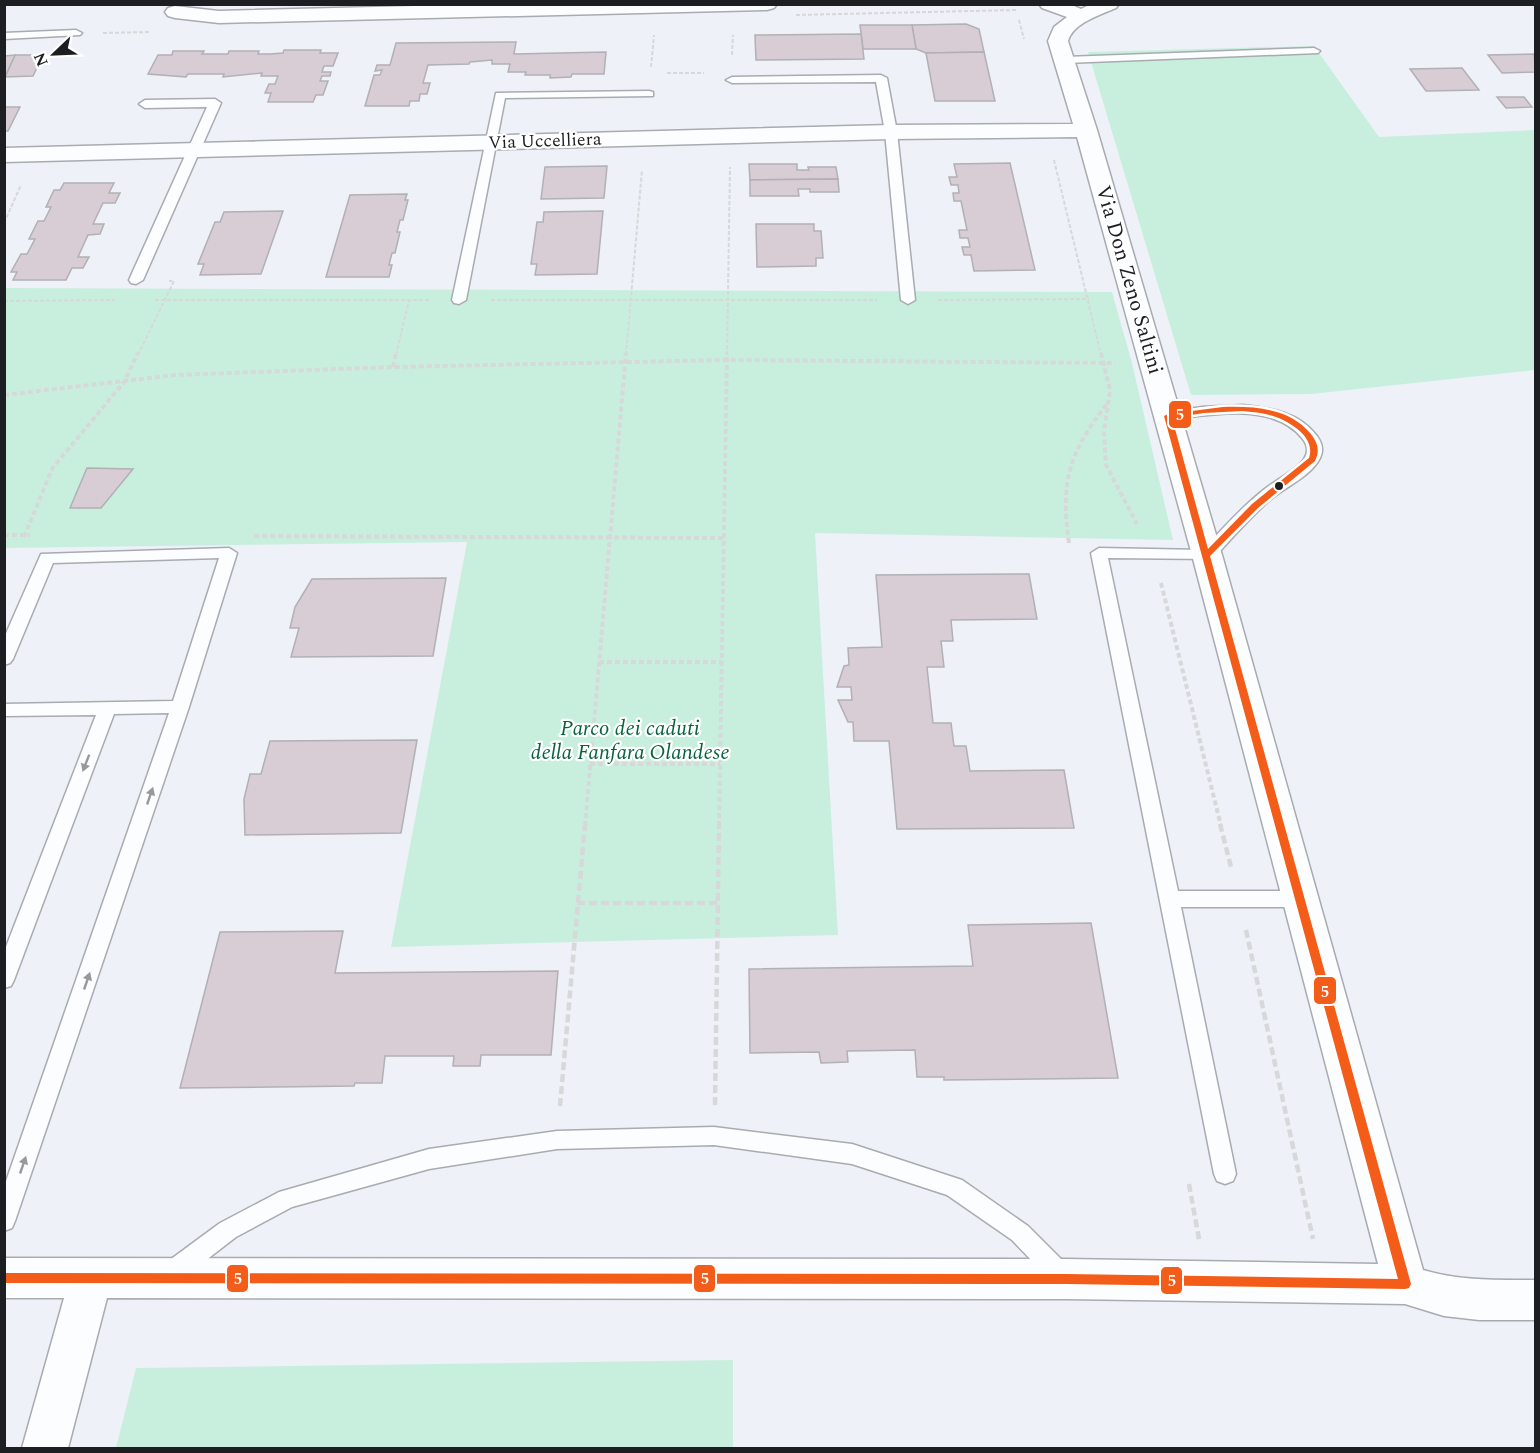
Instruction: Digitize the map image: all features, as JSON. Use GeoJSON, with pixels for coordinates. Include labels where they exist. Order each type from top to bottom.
{"type":"FeatureCollection","features":[{"type":"Feature","properties":{"kind":"street"},"geometry":{"type":"LineString","coordinates":[[175,12],[219,17],[767,4]]}},
{"type":"Feature","properties":{"kind":"street"},"geometry":{"type":"LineString","coordinates":[[1049,4],[1082,16],[1109,4]]}},
{"type":"Feature","properties":{"kind":"street","name":"Via Don Zeno Saltini"},"geometry":{"type":"LineString","coordinates":[[1082,16],[1061,31],[1059,41],[1207,555],[1405,1284]]}},
{"type":"Feature","properties":{"kind":"street","name":"Via Uccelliera"},"geometry":{"type":"LineString","coordinates":[[4,155],[891,132],[1086,130]]}},
{"type":"Feature","properties":{"kind":"street"},"geometry":{"type":"LineString","coordinates":[[4,1278],[167,1276],[1066,1280],[1405,1284],[1444,1296],[1479,1300],[1536,1300]]}},
{"type":"Feature","properties":{"kind":"street"},"geometry":{"type":"LineString","coordinates":[[45,1449],[90,1277]]}},
{"type":"Feature","properties":{"kind":"lane"},"geometry":{"type":"LineString","coordinates":[[4,36],[76,33]]}},
{"type":"Feature","properties":{"kind":"lane"},"geometry":{"type":"LineString","coordinates":[[1065,60],[1314,51]]}},
{"type":"Feature","properties":{"kind":"lane"},"geometry":{"type":"LineString","coordinates":[[732,76],[881,78],[891,132],[908,300]]}},
{"type":"Feature","properties":{"kind":"lane"},"geometry":{"type":"LineString","coordinates":[[459,300],[500,95],[649,94]]}},
{"type":"Feature","properties":{"kind":"lane"},"geometry":{"type":"LineString","coordinates":[[136,280],[215,103],[145,104]]}},
{"type":"Feature","properties":{"kind":"lane"},"geometry":{"type":"LineString","coordinates":[[1168,416],[1209,410],[1240,409],[1268,413],[1288,419],[1305,430],[1314,443],[1315,454],[1307,466],[1286,480],[1244,515],[1207,555],[1099,553],[1225,1174]]}},
{"type":"Feature","properties":{"kind":"lane"},"geometry":{"type":"LineString","coordinates":[[4,659],[47,558],[229,554],[180,707],[4,1221]]}},
{"type":"Feature","properties":{"kind":"lane"},"geometry":{"type":"LineString","coordinates":[[4,710],[180,707]]}},
{"type":"Feature","properties":{"kind":"lane"},"geometry":{"type":"LineString","coordinates":[[4,980],[106,709]]}},
{"type":"Feature","properties":{"kind":"lane"},"geometry":{"type":"LineString","coordinates":[[1169,899],[1300,899]]}},
{"type":"Feature","properties":{"kind":"lane"},"geometry":{"type":"LineString","coordinates":[[167,1276],[228,1230],[287,1199],[429,1159],[557,1140],[714,1136],[852,1154],[954,1187],[1020,1233],[1066,1280]]}},
{"type":"Feature","properties":{"kind":"path"},"geometry":{"type":"LineString","coordinates":[[650,73],[732,76],[733,5]]}},
{"type":"Feature","properties":{"kind":"path"},"geometry":{"type":"LineString","coordinates":[[649,94],[656,6]]}},
{"type":"Feature","properties":{"kind":"path"},"geometry":{"type":"LineString","coordinates":[[714,1136],[730,136]]}},
{"type":"Feature","properties":{"kind":"path"},"geometry":{"type":"LineString","coordinates":[[557,1140],[645,138]]}},
{"type":"Feature","properties":{"kind":"path"},"geometry":{"type":"LineString","coordinates":[[47,558],[20,548],[52,469],[124,382],[174,281],[136,280]]}},
{"type":"Feature","properties":{"kind":"path"},"geometry":{"type":"LineString","coordinates":[[155,300],[1089,299]]}},
{"type":"Feature","properties":{"kind":"path"},"geometry":{"type":"LineString","coordinates":[[4,301],[120,300]]}},
{"type":"Feature","properties":{"kind":"path"},"geometry":{"type":"LineString","coordinates":[[393,367],[409,300]]}},
{"type":"Feature","properties":{"kind":"path"},"geometry":{"type":"LineString","coordinates":[[4,394],[175,375],[393,367],[727,360],[1151,362]]}},
{"type":"Feature","properties":{"kind":"path"},"geometry":{"type":"LineString","coordinates":[[1107,405],[1104,422],[1108,473],[1129,506],[1144,540],[1154,553],[1239,899],[1323,1283]]}},
{"type":"Feature","properties":{"kind":"path"},"geometry":{"type":"LineString","coordinates":[[4,535],[37,535]]}},
{"type":"Feature","properties":{"kind":"path"},"geometry":{"type":"LineString","coordinates":[[252,536],[724,538]]}},
{"type":"Feature","properties":{"kind":"path"},"geometry":{"type":"LineString","coordinates":[[599,662],[722,662]]}},
{"type":"Feature","properties":{"kind":"path"},"geometry":{"type":"LineString","coordinates":[[590,764],[720,764]]}},
{"type":"Feature","properties":{"kind":"path"},"geometry":{"type":"LineString","coordinates":[[577,903],[718,903]]}},
{"type":"Feature","properties":{"kind":"green space"},"geometry":{"type":"Polygon","coordinates":[[[1314,46],[1379,137],[1535,130],[1535,370],[1311,394],[1191,395],[1088,52],[1314,46]]]}},
{"type":"Feature","properties":{"kind":"green space","name":"Parco dei caduti della Fanfara Olandese"},"geometry":{"type":"Polygon","coordinates":[[[4,288],[1112,292],[1132,363],[1173,540],[815,533],[838,935],[391,947],[467,542],[5,548],[4,288]]]}},
{"type":"Feature","properties":{"kind":"green space"},"geometry":{"type":"Polygon","coordinates":[[[733,1360],[733,1448],[116,1448],[136,1368],[733,1360]]]}},
{"type":"Feature","properties":{"kind":"building"},"geometry":{"type":"Polygon","coordinates":[[[966,24],[979,29],[984,52],[926,53],[916,49],[912,25],[966,24]]]}},
{"type":"Feature","properties":{"kind":"building"},"geometry":{"type":"Polygon","coordinates":[[[860,25],[912,25],[916,49],[863,49],[860,25]]]}},
{"type":"Feature","properties":{"kind":"building"},"geometry":{"type":"Polygon","coordinates":[[[861,34],[864,59],[756,60],[755,35],[861,34]]]}},
{"type":"Feature","properties":{"kind":"building"},"geometry":{"type":"Polygon","coordinates":[[[516,42],[514,54],[606,52],[604,74],[572,74],[571,77],[550,78],[550,75],[525,75],[526,72],[508,72],[510,64],[492,64],[492,60],[469,64],[428,65],[423,83],[430,83],[427,94],[420,94],[419,101],[410,101],[409,106],[365,106],[374,75],[380,75],[382,70],[375,71],[377,65],[390,65],[396,43],[516,42]]]}},
{"type":"Feature","properties":{"kind":"building"},"geometry":{"type":"Polygon","coordinates":[[[284,50],[321,50],[320,53],[338,53],[333,66],[324,66],[322,72],[331,72],[330,76],[322,76],[320,81],[328,81],[323,95],[316,95],[313,102],[268,102],[271,93],[265,93],[269,84],[275,84],[278,76],[261,76],[262,73],[223,77],[224,74],[188,74],[186,77],[148,74],[158,55],[172,55],[173,51],[228,54],[229,51],[259,51],[258,54],[270,54],[283,53],[284,50]]]}},
{"type":"Feature","properties":{"kind":"building"},"geometry":{"type":"Polygon","coordinates":[[[984,52],[995,101],[935,101],[926,53],[984,52]]]}},
{"type":"Feature","properties":{"kind":"building"},"geometry":{"type":"Polygon","coordinates":[[[1534,54],[1536,72],[1502,73],[1488,55],[1534,54]]]}},
{"type":"Feature","properties":{"kind":"building"},"geometry":{"type":"Polygon","coordinates":[[[15,55],[43,55],[33,76],[5,77],[15,55]]]}},
{"type":"Feature","properties":{"kind":"building"},"geometry":{"type":"Polygon","coordinates":[[[15,55],[5,77],[4,77],[4,56],[15,55]]]}},
{"type":"Feature","properties":{"kind":"building"},"geometry":{"type":"Polygon","coordinates":[[[1462,68],[1479,90],[1426,91],[1410,69],[1462,68]]]}},
{"type":"Feature","properties":{"kind":"building"},"geometry":{"type":"Polygon","coordinates":[[[1497,97],[1524,97],[1532,107],[1506,108],[1497,97]]]}},
{"type":"Feature","properties":{"kind":"building"},"geometry":{"type":"Polygon","coordinates":[[[4,107],[20,107],[8,131],[4,131],[4,107]]]}},
{"type":"Feature","properties":{"kind":"building"},"geometry":{"type":"Polygon","coordinates":[[[1010,163],[1035,270],[974,271],[971,255],[964,255],[962,247],[970,247],[968,238],[960,238],[959,230],[967,230],[961,201],[954,201],[953,193],[959,193],[958,185],[951,185],[949,177],[957,177],[954,164],[1010,163]]]}},
{"type":"Feature","properties":{"kind":"building"},"geometry":{"type":"Polygon","coordinates":[[[749,164],[797,164],[797,170],[809,170],[808,167],[836,167],[838,179],[750,180],[749,164]]]}},
{"type":"Feature","properties":{"kind":"building"},"geometry":{"type":"Polygon","coordinates":[[[607,166],[604,198],[541,199],[545,167],[607,166]]]}},
{"type":"Feature","properties":{"kind":"building"},"geometry":{"type":"Polygon","coordinates":[[[838,179],[839,192],[810,192],[810,189],[798,189],[799,196],[750,196],[750,180],[838,179]]]}},
{"type":"Feature","properties":{"kind":"building"},"geometry":{"type":"Polygon","coordinates":[[[64,183],[114,183],[109,193],[120,193],[115,203],[103,203],[93,224],[104,224],[100,234],[88,235],[78,257],[89,257],[83,268],[72,268],[66,280],[13,280],[17,272],[11,272],[21,254],[27,254],[35,239],[29,239],[38,221],[44,221],[51,207],[46,207],[54,190],[60,190],[64,183]]]}},
{"type":"Feature","properties":{"kind":"building"},"geometry":{"type":"Polygon","coordinates":[[[407,194],[405,200],[408,200],[403,220],[400,220],[397,232],[400,232],[395,253],[392,253],[389,265],[392,265],[389,277],[326,277],[350,195],[407,194]]]}},
{"type":"Feature","properties":{"kind":"building"},"geometry":{"type":"Polygon","coordinates":[[[283,211],[261,274],[200,275],[204,264],[198,264],[215,222],[220,222],[224,212],[283,211]]]}},
{"type":"Feature","properties":{"kind":"building"},"geometry":{"type":"Polygon","coordinates":[[[603,211],[597,274],[535,275],[537,264],[531,264],[537,222],[543,222],[544,212],[603,211]]]}},
{"type":"Feature","properties":{"kind":"building"},"geometry":{"type":"Polygon","coordinates":[[[756,224],[814,224],[814,231],[821,231],[823,258],[816,258],[816,266],[757,267],[756,224]]]}},
{"type":"Feature","properties":{"kind":"building"},"geometry":{"type":"Polygon","coordinates":[[[87,468],[133,469],[101,508],[70,508],[87,468]]]}},
{"type":"Feature","properties":{"kind":"building"},"geometry":{"type":"Polygon","coordinates":[[[1029,574],[1037,619],[951,620],[953,641],[941,641],[944,667],[927,667],[933,723],[951,723],[954,746],[966,746],[970,771],[1064,770],[1074,828],[897,829],[889,741],[854,741],[853,722],[848,722],[838,700],[852,700],[851,687],[837,687],[844,666],[849,665],[848,648],[882,647],[876,575],[1029,574]]]}},
{"type":"Feature","properties":{"kind":"building"},"geometry":{"type":"Polygon","coordinates":[[[446,578],[433,656],[291,657],[299,628],[290,628],[295,607],[312,579],[446,578]]]}},
{"type":"Feature","properties":{"kind":"building"},"geometry":{"type":"Polygon","coordinates":[[[417,740],[401,833],[245,835],[244,799],[250,774],[261,774],[270,741],[417,740]]]}},
{"type":"Feature","properties":{"kind":"building"},"geometry":{"type":"Polygon","coordinates":[[[1091,923],[1118,1078],[944,1080],[944,1077],[917,1077],[915,1050],[847,1051],[848,1062],[821,1063],[819,1052],[750,1053],[749,969],[973,966],[968,925],[1091,923]]]}},
{"type":"Feature","properties":{"kind":"building"},"geometry":{"type":"Polygon","coordinates":[[[343,931],[335,973],[558,971],[551,1055],[481,1055],[480,1066],[453,1066],[454,1056],[385,1056],[382,1083],[355,1083],[354,1086],[180,1088],[220,932],[343,931]]]}},
{"type":"Feature","properties":{"kind":"transit line","name":"5"},"geometry":{"type":"LineString","coordinates":[[1207,555],[1255,506],[1314,456],[1314,446],[1311,440],[1293,422],[1260,410],[1242,409],[1168,416],[1405,1284]]}},
{"type":"Feature","properties":{"kind":"transit line","name":"5"},"geometry":{"type":"LineString","coordinates":[[4,1278],[1066,1279],[1405,1284]]}}]}
